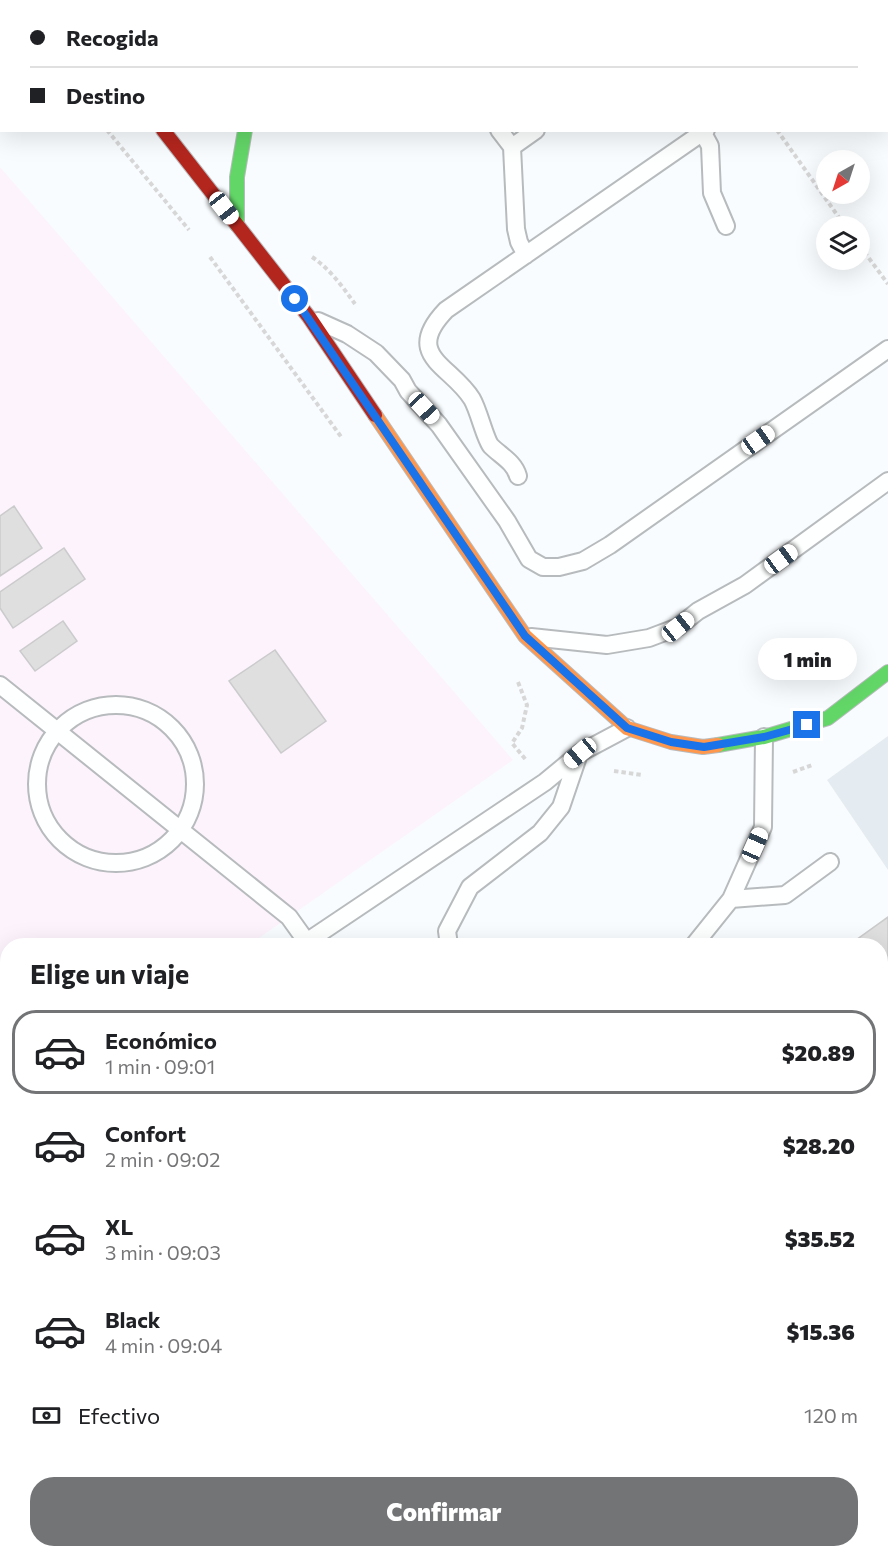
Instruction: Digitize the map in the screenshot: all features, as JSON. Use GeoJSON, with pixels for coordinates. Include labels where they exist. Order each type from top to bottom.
{"type":"FeatureCollection","features":[{"type":"Feature","properties":{"kind":"street"},"geometry":{"type":"LineString","coordinates":[[165,132],[309,317],[525,636],[627,728],[671,742],[704,747],[764,737],[828,718],[888,672]]}},
{"type":"Feature","properties":{"kind":"street"},"geometry":{"type":"LineString","coordinates":[[237,225],[235,189],[238,156],[244,132]]}},
{"type":"Feature","properties":{"kind":"lane"},"geometry":{"type":"LineString","coordinates":[[501,132],[512,147],[516,229],[519,242],[526,255]]}},
{"type":"Feature","properties":{"kind":"lane"},"geometry":{"type":"LineString","coordinates":[[512,147],[533,132]]}},
{"type":"Feature","properties":{"kind":"lane"},"geometry":{"type":"LineString","coordinates":[[518,476],[516,469],[489,444],[478,410],[471,397],[435,360],[429,348],[427,335],[435,322],[446,310],[704,132],[710,146],[712,193],[726,226]]}},
{"type":"Feature","properties":{"kind":"lane"},"geometry":{"type":"LineString","coordinates":[[309,317],[347,334],[376,353],[392,369],[408,391],[439,425],[507,521],[529,559],[543,567],[559,567],[583,561],[610,545],[888,349]]}},
{"type":"Feature","properties":{"kind":"lane"},"geometry":{"type":"LineString","coordinates":[[525,636],[607,645],[649,638],[678,627],[698,610],[746,585],[888,481]]}},
{"type":"Feature","properties":{"kind":"lane"},"geometry":{"type":"LineString","coordinates":[[0,685],[289,917],[302,938]]}},
{"type":"Feature","properties":{"kind":"lane"},"geometry":{"type":"LineString","coordinates":[[106,704],[137,706],[165,720],[186,744],[196,774],[194,805],[182,831],[159,852],[133,862],[106,863],[79,855],[57,837],[41,814],[36,786],[39,759],[56,730],[76,714],[106,704]]}},
{"type":"Feature","properties":{"kind":"lane"},"geometry":{"type":"LineString","coordinates":[[315,938],[544,782],[580,753],[627,728]]}},
{"type":"Feature","properties":{"kind":"lane"},"geometry":{"type":"LineString","coordinates":[[700,938],[731,899],[763,827],[764,737]]}},
{"type":"Feature","properties":{"kind":"lane"},"geometry":{"type":"LineString","coordinates":[[448,938],[447,931],[471,887],[540,833],[561,807],[580,753]]}},
{"type":"Feature","properties":{"kind":"lane"},"geometry":{"type":"LineString","coordinates":[[731,899],[785,895],[830,862]]}},
{"type":"Feature","properties":{"kind":"path"},"geometry":{"type":"LineString","coordinates":[[109,132],[194,236]]}},
{"type":"Feature","properties":{"kind":"path"},"geometry":{"type":"LineString","coordinates":[[778,132],[838,216]]}},
{"type":"Feature","properties":{"kind":"path"},"geometry":{"type":"LineString","coordinates":[[208,254],[348,447]]}},
{"type":"Feature","properties":{"kind":"path"},"geometry":{"type":"LineString","coordinates":[[870,260],[888,284]]}},
{"type":"Feature","properties":{"kind":"path"},"geometry":{"type":"LineString","coordinates":[[512,743],[522,728],[527,705],[514,673]]}},
{"type":"Feature","properties":{"kind":"path"},"geometry":{"type":"LineString","coordinates":[[763,782],[818,761]]}},
{"type":"Feature","properties":{"kind":"path"},"geometry":{"type":"LineString","coordinates":[[567,789],[616,770],[645,776]]}},
{"type":"Feature","properties":{"kind":"shaded area"},"geometry":{"type":"Polygon","coordinates":[[[0,167],[513,760],[259,938],[0,938],[0,167]]]}},
{"type":"Feature","properties":{"kind":"shaded area"},"geometry":{"type":"Polygon","coordinates":[[[888,736],[888,870],[827,780],[888,736]]]}},
{"type":"Feature","properties":{"kind":"shaded area"},"geometry":{"type":"Polygon","coordinates":[[[888,917],[888,938],[859,938],[888,917]]]}},
{"type":"Feature","properties":{"kind":"building"},"geometry":{"type":"Polygon","coordinates":[[[14,506],[42,548],[0,576],[0,516],[14,506]]]}},
{"type":"Feature","properties":{"kind":"building"},"geometry":{"type":"Polygon","coordinates":[[[64,548],[85,579],[13,628],[0,608],[0,592],[64,548]]]}},
{"type":"Feature","properties":{"kind":"building"},"geometry":{"type":"Polygon","coordinates":[[[63,621],[77,641],[35,671],[20,651],[63,621]]]}},
{"type":"Feature","properties":{"kind":"building"},"geometry":{"type":"Polygon","coordinates":[[[275,650],[326,721],[281,753],[229,681],[275,650]]]}},
{"type":"Feature","properties":{"kind":"building"},"geometry":{"type":"Polygon","coordinates":[[[888,917],[888,938],[859,938],[888,917]]]}},
{"type":"Feature","properties":{"kind":"traffic: fast"},"geometry":{"type":"LineString","coordinates":[[237,225],[237,177],[245,132]]}},
{"type":"Feature","properties":{"kind":"traffic: fast"},"geometry":{"type":"LineString","coordinates":[[718,745],[764,737],[828,718],[888,672]]}},
{"type":"Feature","properties":{"kind":"traffic: slow"},"geometry":{"type":"LineString","coordinates":[[375,415],[525,636],[627,728],[671,742],[703,747],[718,745]]}},
{"type":"Feature","properties":{"kind":"traffic: jam"},"geometry":{"type":"LineString","coordinates":[[165,132],[309,317],[375,415]]}},
{"type":"Feature","properties":{"kind":"route"},"geometry":{"type":"LineString","coordinates":[[295,299],[525,636],[627,728],[671,742],[704,747],[752,740],[807,725]]}}]}
